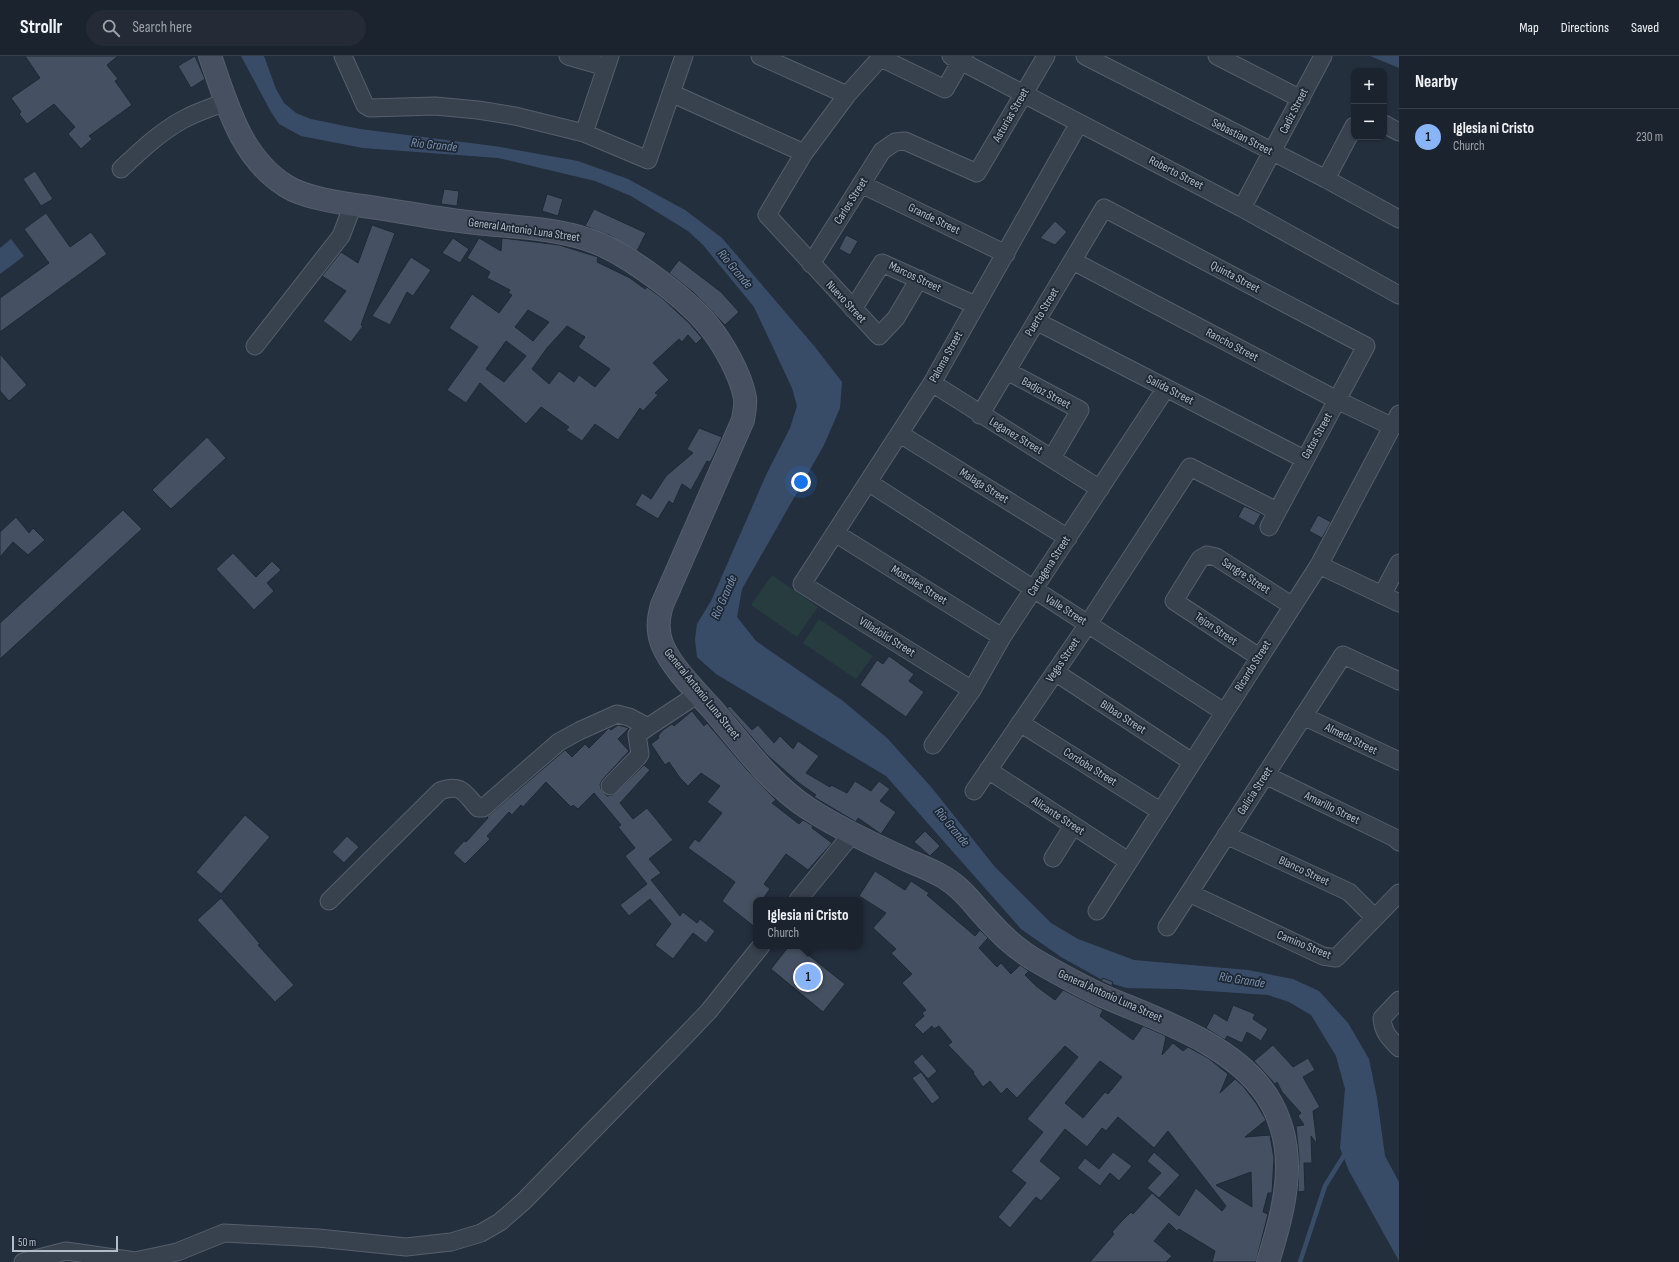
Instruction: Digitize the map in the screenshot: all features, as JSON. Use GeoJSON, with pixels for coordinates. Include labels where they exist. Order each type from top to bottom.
{"type":"FeatureCollection","features":[{"type":"Feature","properties":{"kind":"main road","name":"General Antonio Luna Street"},"geometry":{"type":"LineString","coordinates":[[210,56],[236,130],[246,146],[276,179],[288,187],[301,193],[354,204],[471,223],[573,235],[592,240],[623,257],[658,280],[685,302],[714,332],[734,368],[745,398],[743,420],[662,605],[658,619],[659,633],[670,658],[698,694],[778,784],[808,809],[852,834],[945,878],[967,897],[1009,940],[1026,955],[1104,996],[1178,1027],[1214,1048],[1253,1078],[1279,1116],[1286,1140],[1288,1161],[1284,1197],[1268,1262]]}},
{"type":"Feature","properties":{"kind":"street"},"geometry":{"type":"LineString","coordinates":[[343,56],[365,105],[370,108],[435,106],[478,110],[551,124],[584,133],[648,160],[684,56]]}},
{"type":"Feature","properties":{"kind":"street"},"geometry":{"type":"LineString","coordinates":[[568,56],[608,61],[584,133]]}},
{"type":"Feature","properties":{"kind":"street"},"geometry":{"type":"LineString","coordinates":[[760,56],[847,94]]}},
{"type":"Feature","properties":{"kind":"street","name":"Asturias Street"},"geometry":{"type":"LineString","coordinates":[[895,142],[905,141],[977,173],[1046,56]]}},
{"type":"Feature","properties":{"kind":"street","name":"Sebastian Street"},"geometry":{"type":"LineString","coordinates":[[1085,56],[1272,153],[1326,179],[1399,219]]}},
{"type":"Feature","properties":{"kind":"street"},"geometry":{"type":"LineString","coordinates":[[1217,56],[1301,99]]}},
{"type":"Feature","properties":{"kind":"street","name":"Cadiz Street"},"geometry":{"type":"LineString","coordinates":[[1242,208],[1301,99],[1322,56]]}},
{"type":"Feature","properties":{"kind":"street"},"geometry":{"type":"LineString","coordinates":[[671,93],[804,153],[847,94],[881,57],[945,89],[959,58]]}},
{"type":"Feature","properties":{"kind":"street","name":"Roberto Street"},"geometry":{"type":"LineString","coordinates":[[959,58],[1023,94],[1242,208],[1399,295]]}},
{"type":"Feature","properties":{"kind":"street"},"geometry":{"type":"LineString","coordinates":[[120,169],[156,138],[184,119],[226,102]]}},
{"type":"Feature","properties":{"kind":"street","name":"Paloma Street"},"geometry":{"type":"LineString","coordinates":[[802,584],[932,383],[1079,123]]}},
{"type":"Feature","properties":{"kind":"street"},"geometry":{"type":"LineString","coordinates":[[1387,126],[1399,132]]}},
{"type":"Feature","properties":{"kind":"street"},"geometry":{"type":"LineString","coordinates":[[1326,179],[1351,132]]}},
{"type":"Feature","properties":{"kind":"street","name":"Carlos Street"},"geometry":{"type":"LineString","coordinates":[[811,264],[882,151],[895,142]]}},
{"type":"Feature","properties":{"kind":"street","name":"Nuevo Street"},"geometry":{"type":"LineString","coordinates":[[804,153],[767,215],[811,264],[879,336],[896,318],[919,279]]}},
{"type":"Feature","properties":{"kind":"street","name":"Grande Street"},"geometry":{"type":"LineString","coordinates":[[861,184],[1006,254]]}},
{"type":"Feature","properties":{"kind":"street"},"geometry":{"type":"LineString","coordinates":[[255,346],[341,236],[354,204]]}},
{"type":"Feature","properties":{"kind":"street","name":"Puerto Street"},"geometry":{"type":"LineString","coordinates":[[980,415],[1104,208]]}},
{"type":"Feature","properties":{"kind":"street","name":"Quinta Street"},"geometry":{"type":"LineString","coordinates":[[1104,208],[1366,346]]}},
{"type":"Feature","properties":{"kind":"street","name":"Rancho Street"},"geometry":{"type":"LineString","coordinates":[[1072,261],[1337,400],[1396,421]]}},
{"type":"Feature","properties":{"kind":"street","name":"Marcos Street"},"geometry":{"type":"LineString","coordinates":[[853,309],[882,262],[975,305]]}},
{"type":"Feature","properties":{"kind":"street","name":"Salida Street"},"geometry":{"type":"LineString","coordinates":[[1036,321],[1304,459]]}},
{"type":"Feature","properties":{"kind":"street","name":"Gatos Street"},"geometry":{"type":"LineString","coordinates":[[1269,527],[1304,459],[1366,346]]}},
{"type":"Feature","properties":{"kind":"street","name":"Badjoz Street"},"geometry":{"type":"LineString","coordinates":[[1007,371],[1080,410],[1052,458]]}},
{"type":"Feature","properties":{"kind":"street","name":"Leganez Street"},"geometry":{"type":"LineString","coordinates":[[932,383],[980,415],[1100,489]]}},
{"type":"Feature","properties":{"kind":"street","name":"Cartagena Street"},"geometry":{"type":"LineString","coordinates":[[933,745],[972,690],[1002,637],[1166,388]]}},
{"type":"Feature","properties":{"kind":"street","name":"Ricardo Street"},"geometry":{"type":"LineString","coordinates":[[1097,911],[1291,605],[1319,565],[1396,421]]}},
{"type":"Feature","properties":{"kind":"street","name":"Malaga Street"},"geometry":{"type":"LineString","coordinates":[[900,434],[1068,538]]}},
{"type":"Feature","properties":{"kind":"street","name":"Vegas Street"},"geometry":{"type":"LineString","coordinates":[[974,791],[1088,624],[1190,466],[1277,511]]}},
{"type":"Feature","properties":{"kind":"street","name":"Valle Street"},"geometry":{"type":"LineString","coordinates":[[868,482],[1224,712]]}},
{"type":"Feature","properties":{"kind":"street","name":"Mostoles Street"},"geometry":{"type":"LineString","coordinates":[[835,533],[1002,637]]}},
{"type":"Feature","properties":{"kind":"street","name":"Sangre Street"},"geometry":{"type":"LineString","coordinates":[[1174,601],[1200,559],[1207,555],[1216,557],[1291,605]]}},
{"type":"Feature","properties":{"kind":"street"},"geometry":{"type":"LineString","coordinates":[[1382,595],[1399,563]]}},
{"type":"Feature","properties":{"kind":"street"},"geometry":{"type":"LineString","coordinates":[[1319,565],[1399,603]]}},
{"type":"Feature","properties":{"kind":"street","name":"Villadolid Street"},"geometry":{"type":"LineString","coordinates":[[802,584],[972,690]]}},
{"type":"Feature","properties":{"kind":"street","name":"Tejon Street"},"geometry":{"type":"LineString","coordinates":[[1174,601],[1259,657]]}},
{"type":"Feature","properties":{"kind":"street","name":"Galicia Street"},"geometry":{"type":"LineString","coordinates":[[1167,927],[1343,655],[1399,681]]}},
{"type":"Feature","properties":{"kind":"street","name":"Bilbao Street"},"geometry":{"type":"LineString","coordinates":[[1055,672],[1192,762]]}},
{"type":"Feature","properties":{"kind":"street"},"geometry":{"type":"LineString","coordinates":[[610,786],[640,754],[637,735],[698,694]]}},
{"type":"Feature","properties":{"kind":"street"},"geometry":{"type":"LineString","coordinates":[[329,901],[440,791],[452,787],[461,790],[478,808],[483,808],[559,742],[579,731],[617,714],[629,717],[648,727]]}},
{"type":"Feature","properties":{"kind":"street","name":"Almeda Street"},"geometry":{"type":"LineString","coordinates":[[1303,716],[1399,761]]}},
{"type":"Feature","properties":{"kind":"street","name":"Cordoba Street"},"geometry":{"type":"LineString","coordinates":[[1020,723],[1160,811]]}},
{"type":"Feature","properties":{"kind":"street","name":"Alicante Street"},"geometry":{"type":"LineString","coordinates":[[988,770],[1128,861]]}},
{"type":"Feature","properties":{"kind":"street","name":"Amarillo Street"},"geometry":{"type":"LineString","coordinates":[[1265,775],[1395,838],[1399,842]]}},
{"type":"Feature","properties":{"kind":"street"},"geometry":{"type":"LineString","coordinates":[[1053,858],[1073,826]]}},
{"type":"Feature","properties":{"kind":"street"},"geometry":{"type":"LineString","coordinates":[[800,897],[852,834]]}},
{"type":"Feature","properties":{"kind":"street","name":"Blanco Street"},"geometry":{"type":"LineString","coordinates":[[1226,835],[1349,892],[1375,918]]}},
{"type":"Feature","properties":{"kind":"street","name":"Camino Street"},"geometry":{"type":"LineString","coordinates":[[1189,893],[1323,956],[1336,958],[1399,893]]}},
{"type":"Feature","properties":{"kind":"street"},"geometry":{"type":"LineString","coordinates":[[23,1262],[66,1251],[136,1261],[177,1252],[224,1233],[318,1238],[406,1247],[451,1242],[481,1233],[500,1222],[524,1201],[708,1012],[760,949]]}},
{"type":"Feature","properties":{"kind":"street"},"geometry":{"type":"LineString","coordinates":[[1399,1000],[1382,1018],[1382,1028],[1387,1036],[1399,1048]]}},
{"type":"Feature","properties":{"kind":"green space"},"geometry":{"type":"Polygon","coordinates":[[[772,575],[818,607],[797,637],[751,605],[772,575]]]}},
{"type":"Feature","properties":{"kind":"green space"},"geometry":{"type":"Polygon","coordinates":[[[819,619],[873,656],[856,679],[803,643],[819,619]]]}},
{"type":"Feature","properties":{"kind":"water","name":"Rio Grande"},"geometry":{"type":"Polygon","coordinates":[[[241,56],[264,56],[276,89],[284,103],[296,113],[311,119],[360,129],[494,146],[578,161],[628,179],[685,210],[722,238],[815,347],[842,382],[840,408],[824,445],[742,589],[737,617],[756,641],[843,701],[887,738],[932,788],[995,867],[1051,923],[1078,939],[1134,960],[1248,970],[1293,979],[1319,991],[1348,1023],[1369,1059],[1377,1098],[1385,1156],[1399,1182],[1399,1261],[1349,1171],[1340,1148],[1345,1089],[1336,1056],[1311,1015],[1289,1002],[1268,995],[1177,989],[1127,988],[1106,982],[1061,957],[1021,929],[886,776],[716,674],[697,657],[695,639],[697,624],[711,601],[767,473],[790,428],[797,406],[792,388],[754,307],[703,245],[688,231],[631,196],[595,181],[498,158],[363,148],[301,136],[279,124],[241,56]]]}},
{"type":"Feature","properties":{"kind":"water"},"geometry":{"type":"Polygon","coordinates":[[[1370,56],[1399,56],[1399,68],[1370,56]]]}},
{"type":"Feature","properties":{"kind":"water"},"geometry":{"type":"Polygon","coordinates":[[[11,239],[24,256],[0,274],[0,248],[11,239]]]}},
{"type":"Feature","properties":{"kind":"building"},"geometry":{"type":"Polygon","coordinates":[[[25,56],[118,56],[107,65],[118,79],[115,81],[132,105],[89,136],[92,139],[81,149],[68,134],[75,127],[54,104],[27,124],[19,114],[21,112],[11,98],[40,78],[25,56]]]}},
{"type":"Feature","properties":{"kind":"building"},"geometry":{"type":"Polygon","coordinates":[[[195,56],[205,79],[191,88],[178,66],[195,56]]]}},
{"type":"Feature","properties":{"kind":"building"},"geometry":{"type":"Polygon","coordinates":[[[35,171],[53,199],[41,206],[23,179],[35,171]]]}},
{"type":"Feature","properties":{"kind":"building"},"geometry":{"type":"Polygon","coordinates":[[[444,189],[459,191],[457,206],[441,204],[444,189]]]}},
{"type":"Feature","properties":{"kind":"building"},"geometry":{"type":"Polygon","coordinates":[[[547,194],[563,199],[558,216],[542,211],[547,194]]]}},
{"type":"Feature","properties":{"kind":"building"},"geometry":{"type":"Polygon","coordinates":[[[594,209],[646,233],[637,251],[609,235],[585,226],[594,209]]]}},
{"type":"Feature","properties":{"kind":"building"},"geometry":{"type":"Polygon","coordinates":[[[46,213],[70,247],[91,232],[107,254],[0,332],[0,298],[49,263],[24,229],[46,213]]]}},
{"type":"Feature","properties":{"kind":"building"},"geometry":{"type":"Polygon","coordinates":[[[1055,221],[1067,232],[1055,245],[1040,238],[1055,221]]]}},
{"type":"Feature","properties":{"kind":"building"},"geometry":{"type":"Polygon","coordinates":[[[372,225],[395,233],[361,325],[363,326],[351,342],[323,321],[346,291],[322,276],[341,252],[358,263],[372,225]]]}},
{"type":"Feature","properties":{"kind":"building"},"geometry":{"type":"Polygon","coordinates":[[[846,235],[858,241],[850,255],[839,249],[846,235]]]}},
{"type":"Feature","properties":{"kind":"building"},"geometry":{"type":"Polygon","coordinates":[[[453,238],[469,249],[460,263],[442,253],[453,238]]]}},
{"type":"Feature","properties":{"kind":"building"},"geometry":{"type":"Polygon","coordinates":[[[479,238],[501,251],[502,238],[559,245],[598,257],[597,262],[630,278],[645,289],[647,287],[662,298],[689,323],[702,338],[696,344],[688,335],[682,342],[679,339],[653,363],[669,380],[655,393],[658,395],[643,411],[640,408],[618,440],[595,424],[582,441],[566,430],[569,427],[541,407],[526,424],[480,383],[466,403],[447,390],[478,347],[449,328],[472,294],[499,313],[512,295],[508,293],[510,290],[487,278],[490,272],[467,258],[479,238]],[[528,310],[515,327],[533,341],[549,322],[528,310]],[[567,326],[547,348],[532,369],[549,384],[559,371],[574,382],[579,375],[595,387],[610,369],[578,347],[585,337],[567,326]],[[506,341],[486,369],[504,382],[526,356],[506,341]]]}},
{"type":"Feature","properties":{"kind":"building"},"geometry":{"type":"Polygon","coordinates":[[[411,257],[431,270],[413,296],[407,292],[390,325],[372,316],[411,257]]]}},
{"type":"Feature","properties":{"kind":"building"},"geometry":{"type":"Polygon","coordinates":[[[679,260],[721,292],[739,312],[725,325],[693,292],[669,273],[679,260]]]}},
{"type":"Feature","properties":{"kind":"building"},"geometry":{"type":"Polygon","coordinates":[[[0,354],[27,385],[9,401],[0,391],[0,354]]]}},
{"type":"Feature","properties":{"kind":"building"},"geometry":{"type":"Polygon","coordinates":[[[699,428],[722,437],[713,457],[710,462],[707,461],[691,490],[682,484],[673,504],[669,501],[658,519],[635,505],[642,493],[651,499],[666,476],[693,453],[687,449],[699,428]]]}},
{"type":"Feature","properties":{"kind":"building"},"geometry":{"type":"Polygon","coordinates":[[[207,437],[226,458],[171,509],[152,490],[207,437]]]}},
{"type":"Feature","properties":{"kind":"building"},"geometry":{"type":"Polygon","coordinates":[[[1244,506],[1261,514],[1254,526],[1238,517],[1244,506]]]}},
{"type":"Feature","properties":{"kind":"building"},"geometry":{"type":"Polygon","coordinates":[[[123,510],[142,529],[0,659],[0,623],[123,510]]]}},
{"type":"Feature","properties":{"kind":"building"},"geometry":{"type":"Polygon","coordinates":[[[1318,515],[1331,522],[1322,538],[1309,531],[1318,515]]]}},
{"type":"Feature","properties":{"kind":"building"},"geometry":{"type":"Polygon","coordinates":[[[16,517],[29,533],[33,528],[45,540],[28,555],[13,542],[0,557],[0,532],[16,517]]]}},
{"type":"Feature","properties":{"kind":"building"},"geometry":{"type":"Polygon","coordinates":[[[233,553],[256,577],[272,561],[281,570],[267,583],[274,591],[254,610],[216,569],[233,553]]]}},
{"type":"Feature","properties":{"kind":"building"},"geometry":{"type":"Polygon","coordinates":[[[889,656],[914,674],[909,681],[924,692],[906,717],[860,685],[877,660],[883,664],[889,656]]]}},
{"type":"Feature","properties":{"kind":"building"},"geometry":{"type":"Polygon","coordinates":[[[730,706],[752,730],[758,725],[774,743],[780,736],[793,749],[798,741],[819,756],[806,773],[830,787],[831,785],[847,793],[855,781],[871,791],[879,781],[890,789],[880,801],[896,812],[881,834],[858,818],[856,822],[814,797],[816,795],[799,783],[767,755],[727,708],[730,706]]]}},
{"type":"Feature","properties":{"kind":"building"},"geometry":{"type":"Polygon","coordinates":[[[692,711],[704,726],[707,723],[748,771],[776,800],[772,803],[799,824],[803,820],[813,826],[812,828],[832,843],[808,870],[786,854],[764,884],[770,889],[764,897],[753,897],[753,926],[722,901],[735,882],[688,848],[695,839],[699,842],[722,813],[707,802],[720,786],[701,773],[688,786],[680,778],[669,762],[665,765],[651,744],[659,738],[658,736],[663,730],[672,724],[674,726],[692,711]]]}},
{"type":"Feature","properties":{"kind":"building"},"geometry":{"type":"Polygon","coordinates":[[[618,725],[629,728],[618,739],[629,751],[603,779],[600,784],[601,789],[607,796],[613,795],[644,765],[650,770],[620,803],[633,819],[647,808],[673,840],[649,859],[661,873],[651,880],[680,916],[683,912],[697,923],[700,919],[715,931],[706,943],[693,933],[673,959],[655,945],[671,924],[650,899],[629,916],[620,905],[647,884],[625,856],[635,848],[618,827],[621,825],[594,793],[578,809],[573,805],[571,807],[546,782],[523,807],[521,805],[512,815],[509,812],[487,836],[490,839],[465,864],[453,853],[464,841],[466,842],[488,818],[487,817],[565,750],[572,757],[585,744],[589,748],[609,728],[611,730],[618,725]]]}},
{"type":"Feature","properties":{"kind":"building"},"geometry":{"type":"Polygon","coordinates":[[[245,815],[270,837],[221,894],[196,872],[245,815]]]}},
{"type":"Feature","properties":{"kind":"building"},"geometry":{"type":"Polygon","coordinates":[[[925,831],[940,846],[930,856],[914,842],[925,831]]]}},
{"type":"Feature","properties":{"kind":"building"},"geometry":{"type":"Polygon","coordinates":[[[347,836],[359,847],[344,863],[332,852],[347,836]]]}},
{"type":"Feature","properties":{"kind":"building"},"geometry":{"type":"Polygon","coordinates":[[[875,871],[905,890],[911,881],[929,893],[927,895],[975,936],[980,930],[988,938],[979,948],[997,967],[1001,963],[1011,974],[1020,965],[1029,971],[1025,975],[1036,986],[1055,1000],[1063,990],[1103,1010],[1100,1016],[1133,1040],[1143,1026],[1164,1035],[1166,1037],[1162,1055],[1173,1043],[1183,1051],[1188,1047],[1208,1058],[1228,1074],[1220,1093],[1235,1079],[1243,1086],[1256,1103],[1266,1120],[1245,1137],[1270,1135],[1274,1158],[1272,1193],[1268,1193],[1263,1212],[1268,1214],[1256,1262],[1212,1262],[1215,1251],[1179,1229],[1177,1231],[1169,1223],[1154,1241],[1172,1256],[1166,1262],[1090,1262],[1114,1234],[1112,1232],[1131,1212],[1133,1214],[1152,1193],[1179,1216],[1196,1188],[1222,1211],[1226,1206],[1168,1131],[1154,1148],[1118,1117],[1106,1131],[1102,1128],[1087,1147],[1065,1129],[1040,1161],[1061,1178],[1041,1201],[1036,1197],[1010,1228],[998,1217],[1026,1183],[1011,1171],[1043,1132],[1027,1119],[1078,1057],[1065,1046],[1017,1098],[1007,1088],[1001,1094],[990,1081],[983,1087],[973,1073],[974,1072],[948,1045],[952,1042],[939,1026],[934,1029],[932,1026],[923,1034],[914,1025],[924,1016],[922,1013],[926,1010],[902,983],[912,974],[891,953],[896,949],[873,928],[886,913],[863,899],[863,897],[859,896],[875,871]],[[1100,1061],[1065,1103],[1083,1118],[1105,1092],[1108,1094],[1122,1077],[1100,1061]],[[1251,1172],[1216,1185],[1252,1207],[1251,1172]]]}},
{"type":"Feature","properties":{"kind":"building"},"geometry":{"type":"Polygon","coordinates":[[[221,898],[260,944],[258,945],[294,985],[275,1002],[197,920],[221,898]]]}},
{"type":"Feature","properties":{"kind":"building"},"geometry":{"type":"Polygon","coordinates":[[[787,949],[801,949],[845,984],[823,1012],[771,969],[787,949]]]}},
{"type":"Feature","properties":{"kind":"building"},"geometry":{"type":"Polygon","coordinates":[[[1103,978],[1113,982],[1112,985],[1115,986],[1114,987],[1101,981],[1103,978]]]}},
{"type":"Feature","properties":{"kind":"building"},"geometry":{"type":"Polygon","coordinates":[[[1233,1005],[1255,1014],[1253,1019],[1268,1029],[1261,1041],[1247,1032],[1242,1043],[1227,1036],[1225,1040],[1206,1028],[1214,1013],[1227,1021],[1233,1005]]]}},
{"type":"Feature","properties":{"kind":"building"},"geometry":{"type":"Polygon","coordinates":[[[1273,1045],[1293,1067],[1308,1058],[1315,1070],[1303,1077],[1320,1107],[1313,1111],[1317,1144],[1311,1136],[1312,1163],[1304,1163],[1305,1191],[1298,1192],[1299,1157],[1296,1126],[1304,1125],[1298,1116],[1301,1113],[1282,1092],[1277,1082],[1275,1084],[1254,1061],[1273,1045]]]}},
{"type":"Feature","properties":{"kind":"building"},"geometry":{"type":"Polygon","coordinates":[[[922,1054],[937,1071],[928,1079],[913,1062],[922,1054]]]}},
{"type":"Feature","properties":{"kind":"building"},"geometry":{"type":"Polygon","coordinates":[[[921,1072],[940,1098],[932,1104],[912,1078],[921,1072]]]}},
{"type":"Feature","properties":{"kind":"building"},"geometry":{"type":"Polygon","coordinates":[[[1113,1152],[1132,1166],[1119,1181],[1110,1173],[1100,1186],[1077,1168],[1085,1158],[1099,1169],[1113,1152]]]}},
{"type":"Feature","properties":{"kind":"building"},"geometry":{"type":"Polygon","coordinates":[[[1154,1152],[1180,1175],[1159,1198],[1147,1188],[1161,1173],[1147,1161],[1154,1152]]]}},
{"type":"Feature","properties":{"kind":"waterway"},"geometry":{"type":"LineString","coordinates":[[1300,1262],[1325,1186],[1346,1152]]}},
{"type":"Feature","properties":{"kind":"place","name":"Iglesia ni Cristo"},"geometry":{"type":"Point","coordinates":[808,977]}}]}
